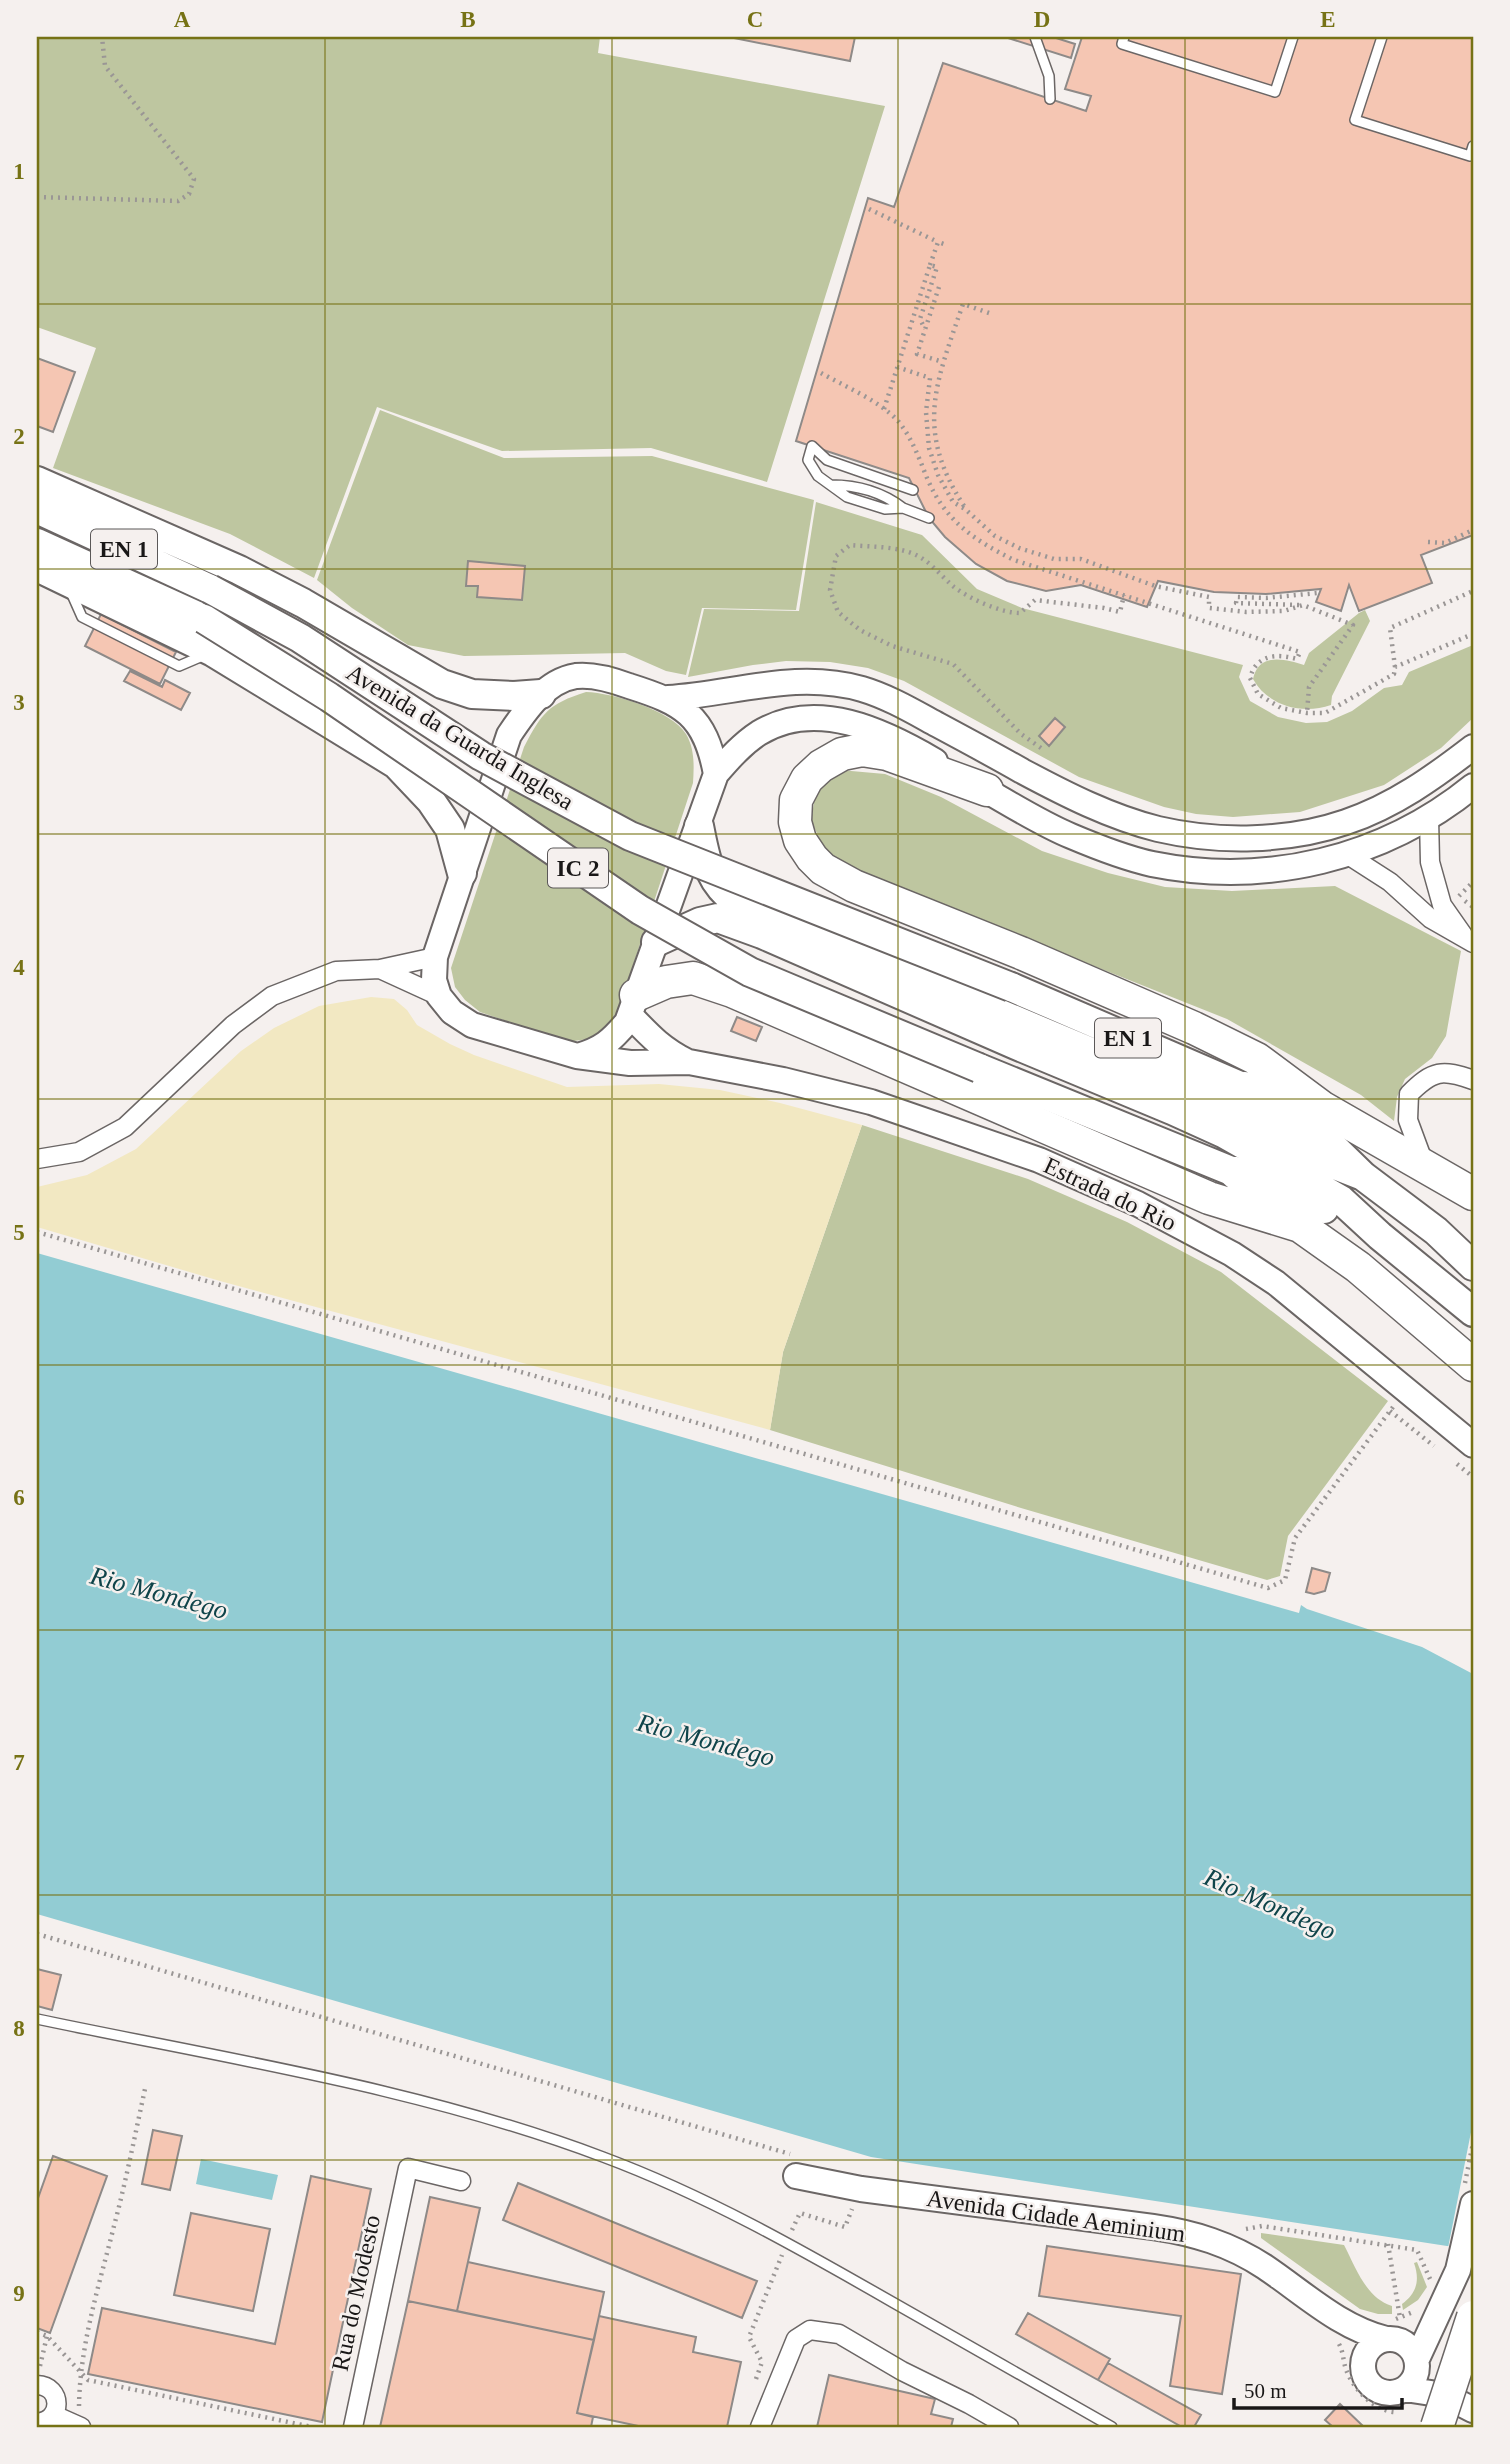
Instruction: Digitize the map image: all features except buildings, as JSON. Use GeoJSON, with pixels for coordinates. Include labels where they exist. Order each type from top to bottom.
{"type":"FeatureCollection","features":[{"type":"Feature","properties":{"kind":"highway"},"geometry":{"type":"LineString","coordinates":[[987,790],[887,754],[862,750],[842,754],[821,766],[807,779],[796,800],[795,822],[800,840],[823,869],[854,886],[1021,953],[1194,1028],[1257,1059],[1323,1108],[1473,1194]]}},
{"type":"Feature","properties":{"kind":"highway"},"geometry":{"type":"LineString","coordinates":[[633,1005],[667,982],[693,978],[732,991],[1209,1198],[1300,1226]]}},
{"type":"Feature","properties":{"kind":"highway"},"geometry":{"type":"LineString","coordinates":[[1245,1088],[1323,1108]]}},
{"type":"Feature","properties":{"kind":"highway"},"geometry":{"type":"LineString","coordinates":[[1236,1173],[1300,1226],[1357,1267],[1473,1365]]}},
{"type":"Feature","properties":{"kind":"highway"},"geometry":{"type":"LineString","coordinates":[[1437,2427],[1473,2317]]}},
{"type":"Feature","properties":{"kind":"highway"},"geometry":{"type":"LineString","coordinates":[[1456,2427],[1473,2325]]}},
{"type":"Feature","properties":{"kind":"main road"},"geometry":{"type":"LineString","coordinates":[[37,481],[239,570],[303,603],[442,684],[472,694],[541,694]]}},
{"type":"Feature","properties":{"kind":"main road","name":"Avenida da Guarda Inglesa"},"geometry":{"type":"LineString","coordinates":[[37,509],[210,589],[300,638],[481,756],[629,836],[1011,987]]}},
{"type":"Feature","properties":{"kind":"main road","name":"Avenida da Guarda Inglesa"},"geometry":{"type":"LineString","coordinates":[[37,543],[204,619],[329,697],[640,910],[750,972],[978,1068],[1296,1196],[1380,1236]]}},
{"type":"Feature","properties":{"kind":"main road"},"geometry":{"type":"LineString","coordinates":[[37,568],[65,579],[213,652],[396,764],[430,801],[450,830],[462,873]]}},
{"type":"Feature","properties":{"kind":"main road"},"geometry":{"type":"LineString","coordinates":[[439,996],[434,980],[435,957],[462,873],[509,735],[523,713],[541,694],[576,676],[606,678],[668,698],[690,715],[704,734],[712,752],[716,774]]}},
{"type":"Feature","properties":{"kind":"main road"},"geometry":{"type":"LineString","coordinates":[[668,698],[789,681],[833,683],[862,689],[895,702],[1066,795],[1158,829],[1238,839],[1265,838],[1346,822],[1392,802],[1426,782],[1473,747]]}},
{"type":"Feature","properties":{"kind":"main road"},"geometry":{"type":"LineString","coordinates":[[578,1056],[596,1051],[612,1041],[627,1022],[716,774],[738,750],[759,733],[777,724],[803,719],[838,720],[864,726],[904,743],[1069,835],[1150,863],[1199,871],[1251,872],[1302,866],[1348,855],[1401,834],[1429,818],[1473,786]]}},
{"type":"Feature","properties":{"kind":"main road"},"geometry":{"type":"LineString","coordinates":[[699,826],[711,877],[722,892],[737,903],[1226,1109],[1312,1156],[1363,1175]]}},
{"type":"Feature","properties":{"kind":"main road"},"geometry":{"type":"LineString","coordinates":[[656,942],[700,922],[718,918],[762,934],[1225,1134],[1341,1200],[1380,1236],[1473,1312]]}},
{"type":"Feature","properties":{"kind":"main road","name":"EN 1"},"geometry":{"type":"LineString","coordinates":[[1011,987],[1245,1088]]}},
{"type":"Feature","properties":{"kind":"main road","name":"Estrada do Rio"},"geometry":{"type":"LineString","coordinates":[[439,996],[452,1012],[472,1025],[578,1056],[630,1063],[689,1062],[783,1080],[871,1102],[1039,1160],[1138,1204],[1231,1254],[1276,1283],[1473,1445]]}},
{"type":"Feature","properties":{"kind":"main road","name":"Estrada do Rio"},"geometry":{"type":"LineString","coordinates":[[633,1005],[653,1040],[666,1051],[689,1062]]}},
{"type":"Feature","properties":{"kind":"main road"},"geometry":{"type":"LineString","coordinates":[[1245,1088],[1322,1136],[1363,1175],[1436,1231],[1473,1266]]}},
{"type":"Feature","properties":{"kind":"main road","name":"Avenida Cidade Aeminium"},"geometry":{"type":"LineString","coordinates":[[797,2166],[861,2189],[1153,2227],[1213,2240],[1248,2257],[1337,2330]]}},
{"type":"Feature","properties":{"kind":"main road"},"geometry":{"type":"LineString","coordinates":[[1337,2330],[1394,2329],[1425,2319],[1439,2286],[1464,2251],[1473,2204]]}},
{"type":"Feature","properties":{"kind":"main road"},"geometry":{"type":"LineString","coordinates":[[1405,2389],[1416,2375],[1417,2362],[1439,2286]]}},
{"type":"Feature","properties":{"kind":"main road"},"geometry":{"type":"LineString","coordinates":[[1394,2329],[1444,2395]]}},
{"type":"Feature","properties":{"kind":"main road"},"geometry":{"type":"LineString","coordinates":[[1363,2365],[1370,2348],[1394,2329]]}},
{"type":"Feature","properties":{"kind":"main road"},"geometry":{"type":"LineString","coordinates":[[1337,2330],[1377,2389],[1396,2392],[1405,2389],[1444,2395],[1473,2410]]}},
{"type":"Feature","properties":{"kind":"street"},"geometry":{"type":"LineString","coordinates":[[1429,818],[1430,862],[1442,905],[1470,942]]}},
{"type":"Feature","properties":{"kind":"street"},"geometry":{"type":"LineString","coordinates":[[1348,855],[1390,882],[1431,919],[1470,942]]}},
{"type":"Feature","properties":{"kind":"street"},"geometry":{"type":"LineString","coordinates":[[37,1159],[79,1152],[125,1127],[233,1025],[272,996],[336,971],[380,969],[435,957]]}},
{"type":"Feature","properties":{"kind":"street"},"geometry":{"type":"LineString","coordinates":[[380,969],[439,996]]}},
{"type":"Feature","properties":{"kind":"street"},"geometry":{"type":"LineString","coordinates":[[1425,1166],[1408,1120],[1409,1094],[1425,1078],[1446,1072],[1473,1080]]}},
{"type":"Feature","properties":{"kind":"street","name":"Rua do Modesto"},"geometry":{"type":"LineString","coordinates":[[353,2427],[408,2168],[461,2181]]}},
{"type":"Feature","properties":{"kind":"street"},"geometry":{"type":"LineString","coordinates":[[760,2427],[796,2340],[810,2330],[839,2334],[902,2371],[970,2404],[1009,2427]]}},
{"type":"Feature","properties":{"kind":"street"},"geometry":{"type":"LineString","coordinates":[[37,2423],[54,2415],[57,2409],[56,2396],[38,2376]]}},
{"type":"Feature","properties":{"kind":"street"},"geometry":{"type":"LineString","coordinates":[[54,2415],[80,2427]]}},
{"type":"Feature","properties":{"kind":"lane"},"geometry":{"type":"LineString","coordinates":[[1035,37],[1049,76],[1050,99]]}},
{"type":"Feature","properties":{"kind":"lane"},"geometry":{"type":"LineString","coordinates":[[1124,37],[1122,44],[1275,92],[1293,37]]}},
{"type":"Feature","properties":{"kind":"lane"},"geometry":{"type":"LineString","coordinates":[[1382,37],[1355,120],[1470,156],[1473,146]]}},
{"type":"Feature","properties":{"kind":"lane"},"geometry":{"type":"LineString","coordinates":[[913,490],[827,460],[812,446],[808,460],[818,475],[848,497],[885,509],[903,508],[929,518]]}},
{"type":"Feature","properties":{"kind":"lane"},"geometry":{"type":"LineString","coordinates":[[37,2019],[442,2105],[595,2154],[673,2186],[787,2242],[1112,2427]]}},
{"type":"Feature","properties":{"kind":"path"},"geometry":{"type":"LineString","coordinates":[[37,197],[178,201],[189,194],[194,179],[105,66],[103,37]]}},
{"type":"Feature","properties":{"kind":"path"},"geometry":{"type":"LineString","coordinates":[[869,209],[947,245]]}},
{"type":"Feature","properties":{"kind":"path"},"geometry":{"type":"LineString","coordinates":[[884,409],[938,242]]}},
{"type":"Feature","properties":{"kind":"path"},"geometry":{"type":"LineString","coordinates":[[925,328],[920,319],[937,267],[930,265]]}},
{"type":"Feature","properties":{"kind":"path"},"geometry":{"type":"LineString","coordinates":[[940,287],[917,354],[943,362]]}},
{"type":"Feature","properties":{"kind":"path"},"geometry":{"type":"LineString","coordinates":[[965,509],[944,471],[936,447],[933,412],[943,362],[963,304],[989,313]]}},
{"type":"Feature","properties":{"kind":"path"},"geometry":{"type":"LineString","coordinates":[[897,367],[930,378],[926,412],[929,448],[938,474],[953,502],[965,509],[995,536],[1019,548],[1054,559],[1081,559],[1155,586],[1209,597],[1209,608],[1246,612],[1284,611],[1303,605]]}},
{"type":"Feature","properties":{"kind":"path"},"geometry":{"type":"LineString","coordinates":[[821,373],[884,409],[905,431],[938,501],[957,525],[988,547],[1014,560],[1300,652],[1297,659],[1285,655],[1271,656],[1260,660],[1252,668],[1250,678],[1258,694],[1281,708],[1325,713],[1394,674],[1390,628],[1473,591]]}},
{"type":"Feature","properties":{"kind":"path"},"geometry":{"type":"LineString","coordinates":[[1428,542],[1445,543],[1473,530]]}},
{"type":"Feature","properties":{"kind":"path"},"geometry":{"type":"LineString","coordinates":[[1041,748],[1021,734],[953,664],[892,646],[860,630],[838,612],[830,590],[836,556],[850,545],[916,554],[956,588],[1005,613],[1020,613],[1035,600],[1119,612],[1124,595]]}},
{"type":"Feature","properties":{"kind":"path"},"geometry":{"type":"LineString","coordinates":[[1307,713],[1309,687],[1353,625],[1303,605],[1236,603],[1237,597],[1266,598],[1317,593]]}},
{"type":"Feature","properties":{"kind":"path"},"geometry":{"type":"LineString","coordinates":[[1395,667],[1473,634]]}},
{"type":"Feature","properties":{"kind":"path"},"geometry":{"type":"LineString","coordinates":[[1459,896],[1473,882]]}},
{"type":"Feature","properties":{"kind":"path"},"geometry":{"type":"LineString","coordinates":[[1452,889],[1473,907]]}},
{"type":"Feature","properties":{"kind":"path"},"geometry":{"type":"LineString","coordinates":[[37,1232],[1268,1588],[1285,1580],[1295,1538],[1390,1411]]}},
{"type":"Feature","properties":{"kind":"path"},"geometry":{"type":"LineString","coordinates":[[37,1934],[797,2166]]}},
{"type":"Feature","properties":{"kind":"path"},"geometry":{"type":"LineString","coordinates":[[80,2427],[80,2372],[84,2343],[120,2206],[145,2089]]}},
{"type":"Feature","properties":{"kind":"path"},"geometry":{"type":"LineString","coordinates":[[1241,2230],[1262,2226],[1417,2250],[1439,2286]]}},
{"type":"Feature","properties":{"kind":"path"},"geometry":{"type":"LineString","coordinates":[[1388,2244],[1394,2329]]}},
{"type":"Feature","properties":{"kind":"path"},"geometry":{"type":"LineString","coordinates":[[1394,2329],[1417,2308]]}},
{"type":"Feature","properties":{"kind":"path"},"geometry":{"type":"LineString","coordinates":[[1337,2330],[1347,2372],[1355,2386],[1379,2410],[1394,2412]]}},
{"type":"Feature","properties":{"kind":"path"},"geometry":{"type":"LineString","coordinates":[[37,2332],[47,2336],[88,2380],[312,2427]]}},
{"type":"Feature","properties":{"kind":"path"},"geometry":{"type":"LineString","coordinates":[[38,2376],[47,2336]]}},
{"type":"Feature","properties":{"kind":"green space"},"geometry":{"type":"Polygon","coordinates":[[[37,37],[600,37],[598,53],[885,106],[767,482],[651,448],[502,451],[377,407],[314,578],[230,534],[53,468],[96,348],[37,327],[37,37]]]}},
{"type":"Feature","properties":{"kind":"green space"},"geometry":{"type":"Polygon","coordinates":[[[380,410],[504,458],[652,456],[814,500],[796,610],[702,608],[686,675],[666,671],[625,653],[464,656],[408,645],[352,608],[317,580],[380,410]]]}},
{"type":"Feature","properties":{"kind":"green space"},"geometry":{"type":"Polygon","coordinates":[[[816,502],[922,535],[977,589],[1022,608],[1243,665],[1239,677],[1250,701],[1278,717],[1306,723],[1327,722],[1352,711],[1384,688],[1402,685],[1409,672],[1473,645],[1473,718],[1441,748],[1384,785],[1300,812],[1233,817],[1196,814],[1164,807],[1079,777],[904,681],[868,668],[830,662],[786,661],[688,677],[704,609],[799,611],[816,502]]]}},
{"type":"Feature","properties":{"kind":"green space"},"geometry":{"type":"Polygon","coordinates":[[[1365,610],[1370,621],[1332,696],[1331,705],[1309,709],[1287,706],[1267,696],[1259,688],[1253,679],[1261,665],[1267,661],[1281,660],[1304,665],[1309,653],[1365,610]]]}},
{"type":"Feature","properties":{"kind":"green space"},"geometry":{"type":"Polygon","coordinates":[[[586,692],[640,704],[679,725],[691,746],[693,783],[619,1008],[608,1026],[588,1039],[567,1042],[480,1012],[465,1000],[455,987],[451,968],[524,747],[548,711],[563,701],[586,692]]]}},
{"type":"Feature","properties":{"kind":"green space"},"geometry":{"type":"Polygon","coordinates":[[[840,770],[885,774],[941,797],[1042,851],[1108,873],[1165,887],[1232,891],[1335,886],[1461,951],[1446,1036],[1432,1058],[1405,1079],[1397,1097],[1394,1121],[1361,1095],[1227,1019],[855,871],[825,850],[811,821],[816,790],[840,770]]]}},
{"type":"Feature","properties":{"kind":"green space"},"geometry":{"type":"Polygon","coordinates":[[[862,1125],[1028,1179],[1127,1222],[1221,1272],[1388,1401],[1288,1536],[1280,1576],[1267,1580],[1021,1508],[770,1430],[783,1352],[862,1125]]]}},
{"type":"Feature","properties":{"kind":"green space"},"geometry":{"type":"Polygon","coordinates":[[[1261,2233],[1344,2245],[1363,2281],[1375,2296],[1392,2306],[1392,2314],[1378,2314],[1360,2309],[1261,2238],[1261,2233]]]}},
{"type":"Feature","properties":{"kind":"green space"},"geometry":{"type":"Polygon","coordinates":[[[1417,2262],[1427,2287],[1418,2300],[1403,2310],[1402,2304],[1416,2286],[1414,2263],[1417,2262]]]}},
{"type":"Feature","properties":{"kind":"sand"},"geometry":{"type":"Polygon","coordinates":[[[371,997],[394,999],[407,1010],[417,1025],[450,1044],[567,1087],[659,1084],[720,1090],[862,1125],[783,1352],[770,1430],[220,1281],[37,1227],[37,1187],[87,1175],[136,1149],[241,1051],[274,1028],[319,1006],[371,997]]]}},
{"type":"Feature","properties":{"kind":"water","name":"Rio Mondego"},"geometry":{"type":"Polygon","coordinates":[[[37,1253],[1299,1613],[1301,1605],[1422,1647],[1473,1674],[1473,2182],[1467,2182],[1473,2250],[871,2157],[37,1914],[37,1253]]]}},
{"type":"Feature","properties":{"kind":"water"},"geometry":{"type":"Polygon","coordinates":[[[201,2159],[278,2175],[272,2200],[196,2184],[201,2159]]]}},
{"type":"Feature","properties":{"kind":"pier"},"geometry":{"type":"Polygon","coordinates":[[[1473,2122],[1473,2185],[1468,2186],[1473,2188],[1473,2253],[1448,2248],[1473,2122]]]}}]}
